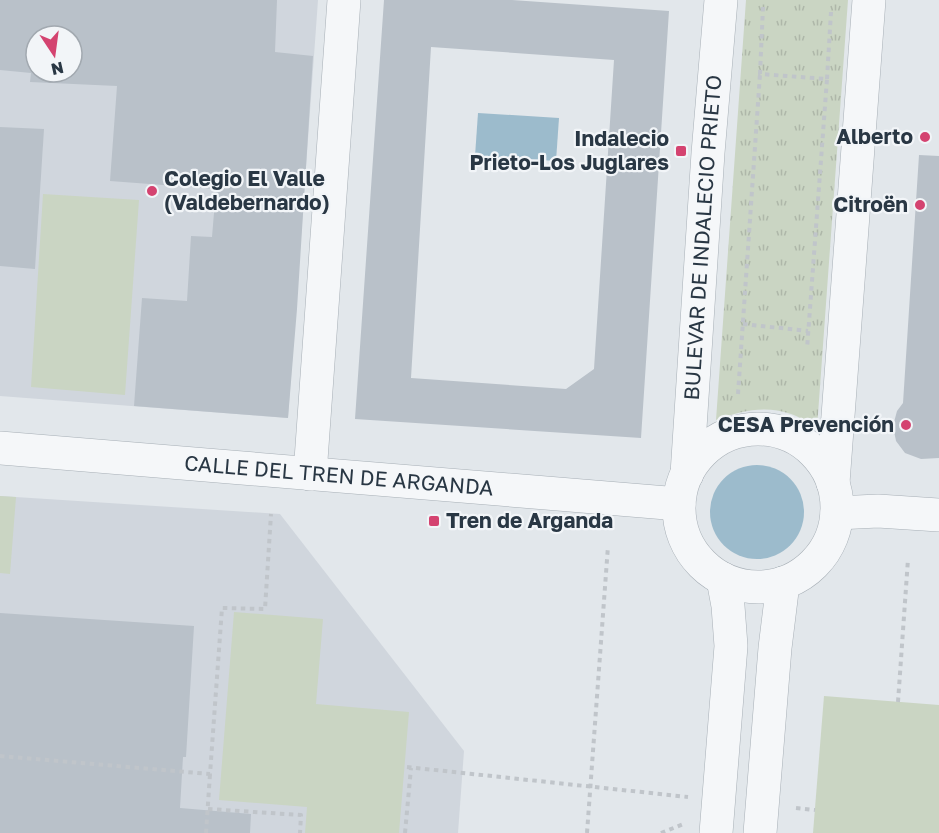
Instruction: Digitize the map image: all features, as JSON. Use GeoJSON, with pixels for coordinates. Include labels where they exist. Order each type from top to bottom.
{"type":"FeatureCollection","features":[{"type":"Feature","properties":{"kind":"street"},"geometry":{"type":"LineString","coordinates":[[310,474],[344,0]]}},
{"type":"Feature","properties":{"kind":"street","name":"BULEVAR DE INDALECIO PRIETO"},"geometry":{"type":"LineString","coordinates":[[683,489],[721,0]]}},
{"type":"Feature","properties":{"kind":"street"},"geometry":{"type":"LineString","coordinates":[[835,498],[824,464],[810,449],[793,437],[773,431],[752,430],[723,438],[698,456],[683,489],[679,522],[694,556],[707,569],[738,585],[753,587],[783,583],[800,575],[815,563],[826,549],[834,531],[869,0]]}},
{"type":"Feature","properties":{"kind":"street","name":"CALLE DEL TREN DE ARGANDA"},"geometry":{"type":"LineString","coordinates":[[0,448],[310,474],[683,489]]}},
{"type":"Feature","properties":{"kind":"street"},"geometry":{"type":"LineString","coordinates":[[835,498],[878,511],[939,515]]}},
{"type":"Feature","properties":{"kind":"street"},"geometry":{"type":"LineString","coordinates":[[703,827],[731,646],[723,579]]}},
{"type":"Feature","properties":{"kind":"street"},"geometry":{"type":"LineString","coordinates":[[760,833],[775,648],[783,583]]}},
{"type":"Feature","properties":{"kind":"path"},"geometry":{"type":"LineString","coordinates":[[738,393],[763,7]]}},
{"type":"Feature","properties":{"kind":"path"},"geometry":{"type":"LineString","coordinates":[[807,353],[831,12]]}},
{"type":"Feature","properties":{"kind":"path"},"geometry":{"type":"LineString","coordinates":[[760,74],[827,79]]}},
{"type":"Feature","properties":{"kind":"path"},"geometry":{"type":"LineString","coordinates":[[743,324],[808,331]]}},
{"type":"Feature","properties":{"kind":"path"},"geometry":{"type":"LineString","coordinates":[[206,833],[222,608],[265,609],[271,514]]}},
{"type":"Feature","properties":{"kind":"path"},"geometry":{"type":"LineString","coordinates":[[587,833],[608,546]]}},
{"type":"Feature","properties":{"kind":"path"},"geometry":{"type":"LineString","coordinates":[[898,702],[908,559]]}},
{"type":"Feature","properties":{"kind":"path"},"geometry":{"type":"LineString","coordinates":[[0,756],[210,774]]}},
{"type":"Feature","properties":{"kind":"path"},"geometry":{"type":"LineString","coordinates":[[405,833],[409,768],[692,798]]}},
{"type":"Feature","properties":{"kind":"path"},"geometry":{"type":"LineString","coordinates":[[796,808],[815,810]]}},
{"type":"Feature","properties":{"kind":"path"},"geometry":{"type":"LineString","coordinates":[[208,809],[301,815],[300,833]]}},
{"type":"Feature","properties":{"kind":"path"},"geometry":{"type":"LineString","coordinates":[[662,833],[703,827]]}},
{"type":"Feature","properties":{"kind":"shaded area","name":"Colegio El Valle (Valdebernardo)"},"geometry":{"type":"Polygon","coordinates":[[[0,0],[318,0],[288,418],[0,396],[0,0]]]}},
{"type":"Feature","properties":{"kind":"shaded area"},"geometry":{"type":"Polygon","coordinates":[[[0,496],[280,514],[464,751],[458,833],[0,833],[0,496]]]}},
{"type":"Feature","properties":{"kind":"green space"},"geometry":{"type":"Polygon","coordinates":[[[746,0],[848,0],[817,428],[794,415],[772,410],[744,412],[716,420],[746,0]]]}},
{"type":"Feature","properties":{"kind":"green space"},"geometry":{"type":"Polygon","coordinates":[[[43,194],[139,200],[125,395],[31,387],[43,194]]]}},
{"type":"Feature","properties":{"kind":"green space"},"geometry":{"type":"Polygon","coordinates":[[[0,496],[16,497],[10,574],[0,573],[0,496]]]}},
{"type":"Feature","properties":{"kind":"green space"},"geometry":{"type":"Polygon","coordinates":[[[234,612],[323,619],[316,704],[409,712],[399,833],[305,833],[307,807],[219,800],[234,612]]]}},
{"type":"Feature","properties":{"kind":"green space"},"geometry":{"type":"Polygon","coordinates":[[[824,696],[939,705],[939,833],[813,833],[824,696]]]}},
{"type":"Feature","properties":{"kind":"water"},"geometry":{"type":"Polygon","coordinates":[[[478,113],[559,118],[556,161],[475,156],[478,113]]]}},
{"type":"Feature","properties":{"kind":"water"},"geometry":{"type":"Polygon","coordinates":[[[757,465],[775,469],[790,479],[800,494],[804,512],[800,530],[790,545],[775,555],[757,559],[739,555],[724,545],[714,530],[710,512],[714,494],[724,479],[739,469],[757,465]]]}},
{"type":"Feature","properties":{"kind":"building"},"geometry":{"type":"Polygon","coordinates":[[[0,0],[277,0],[275,52],[313,56],[288,418],[134,406],[142,298],[187,301],[191,236],[212,237],[216,189],[110,181],[117,86],[74,84],[84,84],[84,24],[24,24],[24,72],[0,70],[0,0]]]}},
{"type":"Feature","properties":{"kind":"building"},"geometry":{"type":"Polygon","coordinates":[[[384,0],[512,0],[669,11],[641,438],[355,419],[384,0]],[[431,47],[411,378],[566,389],[594,369],[614,60],[431,47]]]}},
{"type":"Feature","properties":{"kind":"building"},"geometry":{"type":"Polygon","coordinates":[[[0,127],[44,129],[35,269],[0,266],[0,127]]]}},
{"type":"Feature","properties":{"kind":"building"},"geometry":{"type":"Polygon","coordinates":[[[919,155],[939,156],[939,458],[921,459],[905,453],[896,441],[893,426],[897,411],[903,403],[919,155]]]}},
{"type":"Feature","properties":{"kind":"building"},"geometry":{"type":"Polygon","coordinates":[[[0,613],[194,626],[186,757],[183,757],[180,808],[251,814],[250,833],[0,833],[0,613]]]}},
{"type":"Feature","properties":{"kind":"place","name":"Alberto"},"geometry":{"type":"Point","coordinates":[925,137]}},
{"type":"Feature","properties":{"kind":"place","name":"Indalecio Prieto-Los Juglares"},"geometry":{"type":"Point","coordinates":[681,151]}},
{"type":"Feature","properties":{"kind":"place","name":"Colegio El Valle (Valdebernardo)"},"geometry":{"type":"Point","coordinates":[152,191]}},
{"type":"Feature","properties":{"kind":"place","name":"Citroën"},"geometry":{"type":"Point","coordinates":[920,205]}},
{"type":"Feature","properties":{"kind":"place","name":"CESA Prevención"},"geometry":{"type":"Point","coordinates":[906,425]}},
{"type":"Feature","properties":{"kind":"place","name":"Tren de Arganda"},"geometry":{"type":"Point","coordinates":[434,521]}}]}
